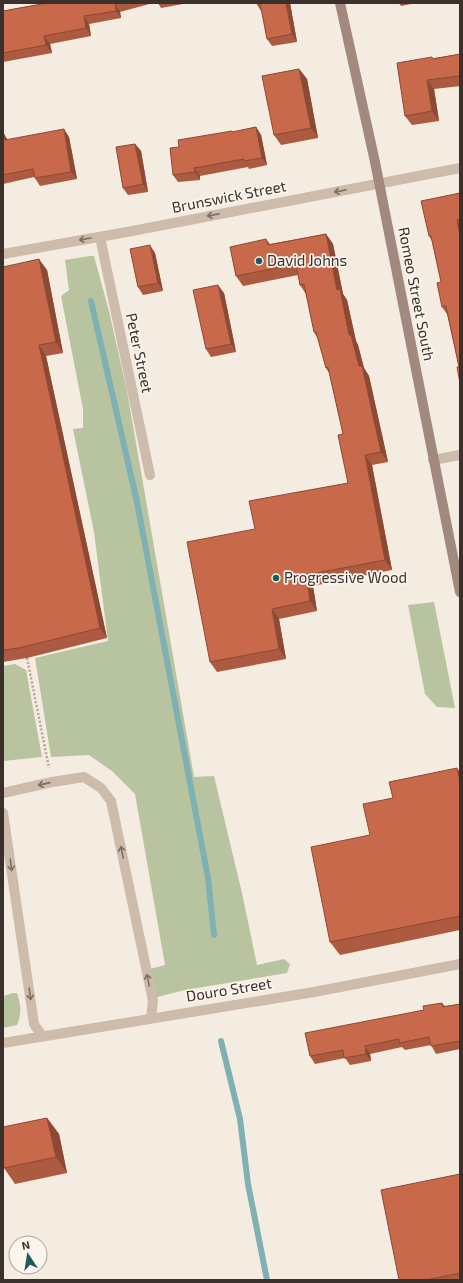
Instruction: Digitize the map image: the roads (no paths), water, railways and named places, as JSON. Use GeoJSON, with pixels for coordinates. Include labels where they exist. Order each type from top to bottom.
{"type":"FeatureCollection","features":[{"type":"Feature","properties":{"kind":"main road","name":"Romeo Street South"},"geometry":{"type":"LineString","coordinates":[[340,3],[374,155],[460,592]]}},
{"type":"Feature","properties":{"kind":"street","name":"Brunswick Street"},"geometry":{"type":"LineString","coordinates":[[3,254],[100,237],[460,168]]}},
{"type":"Feature","properties":{"kind":"street","name":"Peter Street"},"geometry":{"type":"LineString","coordinates":[[100,237],[150,475]]}},
{"type":"Feature","properties":{"kind":"street"},"geometry":{"type":"LineString","coordinates":[[433,460],[460,455]]}},
{"type":"Feature","properties":{"kind":"street"},"geometry":{"type":"LineString","coordinates":[[3,793],[52,782],[84,777],[101,788],[111,801],[153,1001],[151,1018]]}},
{"type":"Feature","properties":{"kind":"street"},"geometry":{"type":"LineString","coordinates":[[3,813],[34,1024],[42,1036]]}},
{"type":"Feature","properties":{"kind":"street","name":"Douro Street"},"geometry":{"type":"LineString","coordinates":[[3,1043],[314,992],[460,964]]}},
{"type":"Feature","properties":{"kind":"waterway"},"geometry":{"type":"LineString","coordinates":[[91,301],[137,502],[208,878],[214,935]]}},
{"type":"Feature","properties":{"kind":"waterway"},"geometry":{"type":"LineString","coordinates":[[221,1041],[240,1119],[248,1184],[267,1280]]}},
{"type":"Feature","properties":{"kind":"place","name":"David Johns"},"geometry":{"type":"Point","coordinates":[259,261]}},
{"type":"Feature","properties":{"kind":"place","name":"Progressive Wood"},"geometry":{"type":"Point","coordinates":[276,578]}}]}
